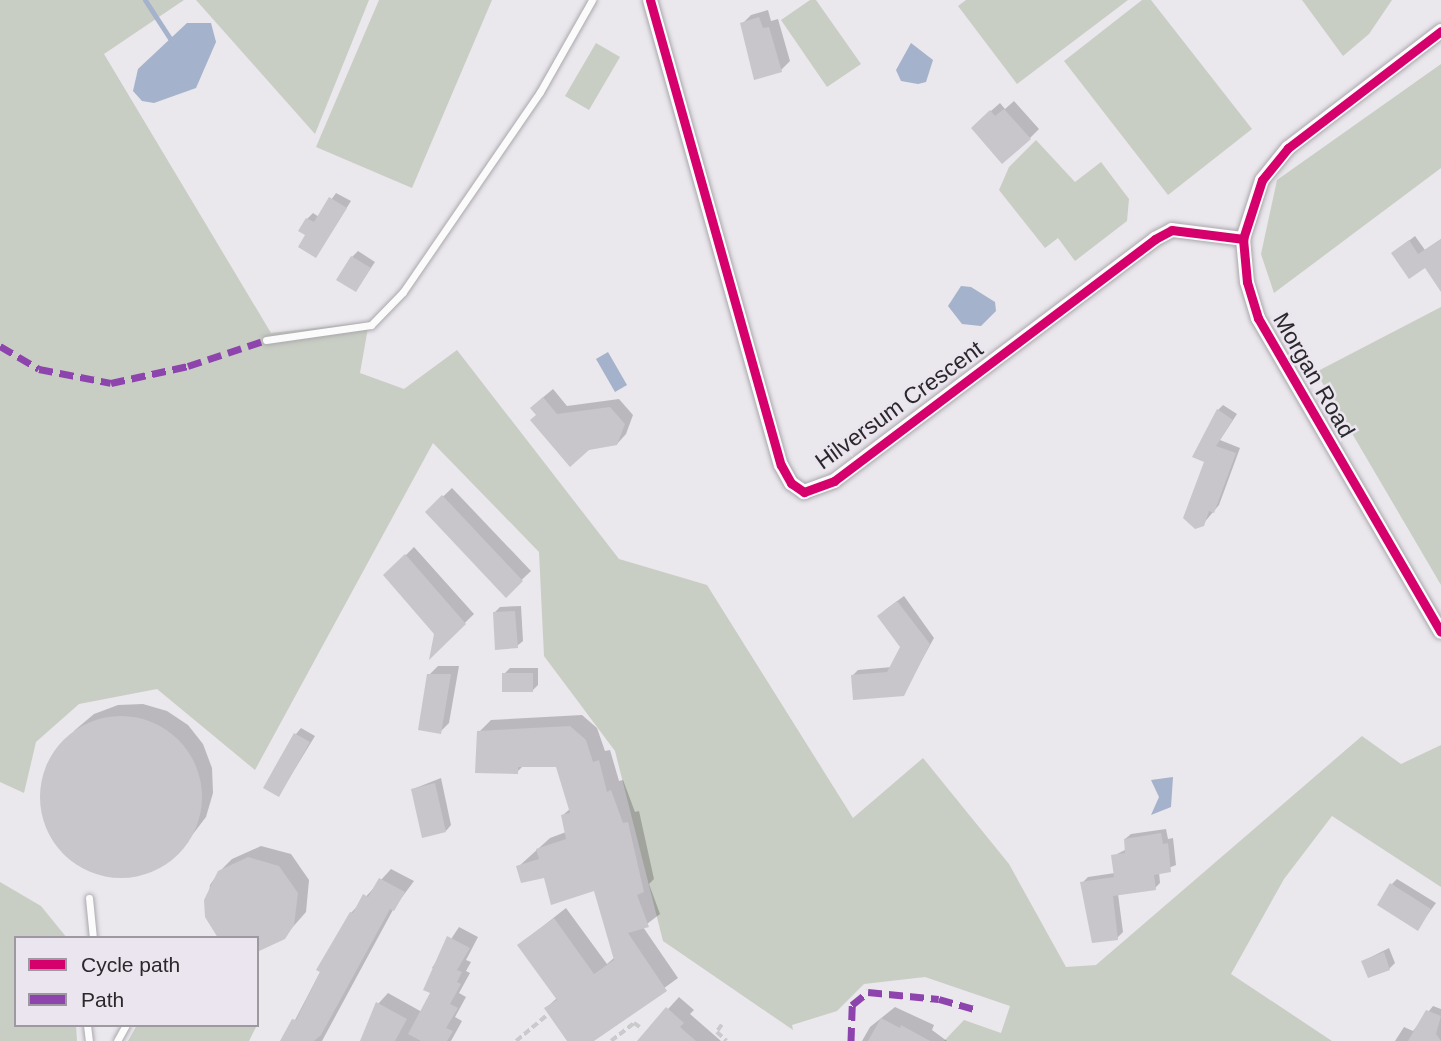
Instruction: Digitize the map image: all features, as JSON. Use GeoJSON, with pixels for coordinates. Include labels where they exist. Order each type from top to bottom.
{"type":"FeatureCollection","features":[{"type":"Feature","properties":{"kind":"street","name":"Hilversum Crescent"},"geometry":{"type":"LineString","coordinates":[[650,0],[781,465],[791,483],[804,492],[834,481],[1155,239],[1172,230],[1243,239]]}},
{"type":"Feature","properties":{"kind":"street","name":"Morgan Road"},"geometry":{"type":"LineString","coordinates":[[1441,31],[1288,148],[1262,180],[1243,239],[1247,282],[1258,318],[1441,632]]}},
{"type":"Feature","properties":{"kind":"lane"},"geometry":{"type":"LineString","coordinates":[[266,340],[371,325],[403,292],[490,170],[592,0]]}},
{"type":"Feature","properties":{"kind":"lane"},"geometry":{"type":"LineString","coordinates":[[89,898],[93,936]]}},
{"type":"Feature","properties":{"kind":"path"},"geometry":{"type":"LineString","coordinates":[[516,1041],[546,1016]]}},
{"type":"Feature","properties":{"kind":"path"},"geometry":{"type":"LineString","coordinates":[[611,1041],[634,1023],[640,1027]]}},
{"type":"Feature","properties":{"kind":"path"},"geometry":{"type":"LineString","coordinates":[[722,1026],[717,1032],[727,1041]]}},
{"type":"Feature","properties":{"kind":"shaded area"},"geometry":{"type":"Polygon","coordinates":[[[0,0],[184,0],[104,54],[271,333],[369,322],[360,373],[404,389],[457,350],[619,559],[707,585],[853,818],[923,758],[1009,864],[1066,967],[1096,965],[1362,736],[1401,764],[1441,745],[1441,887],[1332,816],[1284,879],[1231,974],[1332,1041],[944,1041],[964,1020],[1001,1033],[1010,1006],[925,977],[864,984],[837,1011],[792,1025],[793,1030],[663,941],[615,751],[544,656],[539,552],[433,443],[255,770],[157,689],[79,704],[36,742],[24,793],[0,782],[0,0]]]}},
{"type":"Feature","properties":{"kind":"shaded area"},"geometry":{"type":"Polygon","coordinates":[[[196,0],[369,0],[315,134],[196,0]]]}},
{"type":"Feature","properties":{"kind":"shaded area"},"geometry":{"type":"Polygon","coordinates":[[[379,0],[492,0],[412,188],[316,147],[379,0]]]}},
{"type":"Feature","properties":{"kind":"shaded area"},"geometry":{"type":"Polygon","coordinates":[[[810,0],[816,0],[861,64],[827,87],[781,20],[810,0]]]}},
{"type":"Feature","properties":{"kind":"shaded area"},"geometry":{"type":"Polygon","coordinates":[[[966,0],[1128,0],[1017,84],[958,6],[966,0]]]}},
{"type":"Feature","properties":{"kind":"shaded area"},"geometry":{"type":"Polygon","coordinates":[[[1142,0],[1151,0],[1252,129],[1168,195],[1064,61],[1142,0]]]}},
{"type":"Feature","properties":{"kind":"shaded area"},"geometry":{"type":"Polygon","coordinates":[[[1302,0],[1392,0],[1369,34],[1343,56],[1302,0]]]}},
{"type":"Feature","properties":{"kind":"shaded area"},"geometry":{"type":"Polygon","coordinates":[[[596,43],[620,57],[589,110],[565,96],[596,43]]]}},
{"type":"Feature","properties":{"kind":"shaded area"},"geometry":{"type":"Polygon","coordinates":[[[1441,64],[1441,168],[1274,293],[1261,254],[1277,180],[1441,64]]]}},
{"type":"Feature","properties":{"kind":"shaded area"},"geometry":{"type":"Polygon","coordinates":[[[1036,140],[1075,182],[1101,162],[1129,199],[1127,221],[1075,261],[1058,238],[1045,248],[999,190],[1009,167],[1036,140]]]}},
{"type":"Feature","properties":{"kind":"shaded area"},"geometry":{"type":"Polygon","coordinates":[[[1441,307],[1441,585],[1316,372],[1441,307]]]}},
{"type":"Feature","properties":{"kind":"shaded area"},"geometry":{"type":"Polygon","coordinates":[[[0,882],[41,906],[65,936],[14,936],[14,1027],[76,1027],[77,1041],[0,1041],[0,882]]]}},
{"type":"Feature","properties":{"kind":"shaded area"},"geometry":{"type":"Polygon","coordinates":[[[136,1027],[256,1027],[249,1041],[128,1041],[136,1027]]]}},
{"type":"Feature","properties":{"kind":"water"},"geometry":{"type":"Polygon","coordinates":[[[187,23],[211,23],[216,42],[196,88],[154,103],[142,101],[133,91],[138,69],[187,23]]]}},
{"type":"Feature","properties":{"kind":"water"},"geometry":{"type":"Polygon","coordinates":[[[911,43],[933,60],[926,82],[918,84],[901,81],[896,70],[911,43]]]}},
{"type":"Feature","properties":{"kind":"water"},"geometry":{"type":"Polygon","coordinates":[[[961,286],[971,287],[995,302],[996,311],[981,326],[962,324],[948,306],[961,286]]]}},
{"type":"Feature","properties":{"kind":"water"},"geometry":{"type":"Polygon","coordinates":[[[608,352],[627,385],[615,392],[596,359],[608,352]]]}},
{"type":"Feature","properties":{"kind":"water"},"geometry":{"type":"Polygon","coordinates":[[[1173,777],[1171,807],[1151,815],[1159,797],[1151,780],[1173,777]]]}},
{"type":"Feature","properties":{"kind":"building"},"geometry":{"type":"Polygon","coordinates":[[[759,17],[763,28],[769,27],[782,72],[754,80],[740,23],[759,17]]]}},
{"type":"Feature","properties":{"kind":"building"},"geometry":{"type":"Polygon","coordinates":[[[1004,109],[1031,139],[1002,164],[971,128],[990,110],[995,116],[1004,109]]]}},
{"type":"Feature","properties":{"kind":"building"},"geometry":{"type":"Polygon","coordinates":[[[329,197],[347,208],[316,258],[298,247],[305,235],[298,231],[306,218],[314,222],[329,197]]]}},
{"type":"Feature","properties":{"kind":"building"},"geometry":{"type":"Polygon","coordinates":[[[1441,239],[1441,292],[1425,268],[1409,279],[1391,253],[1409,240],[1418,254],[1441,239]]]}},
{"type":"Feature","properties":{"kind":"building"},"geometry":{"type":"Polygon","coordinates":[[[351,256],[371,268],[356,292],[336,280],[351,256]]]}},
{"type":"Feature","properties":{"kind":"building"},"geometry":{"type":"Polygon","coordinates":[[[543,397],[557,414],[610,407],[625,424],[617,445],[589,450],[570,467],[530,420],[536,415],[530,408],[543,397]]]}},
{"type":"Feature","properties":{"kind":"building"},"geometry":{"type":"Polygon","coordinates":[[[1217,409],[1233,420],[1216,446],[1236,453],[1214,513],[1209,511],[1204,526],[1195,529],[1183,518],[1204,462],[1192,457],[1217,409]]]}},
{"type":"Feature","properties":{"kind":"building"},"geometry":{"type":"Polygon","coordinates":[[[442,495],[523,581],[506,598],[425,512],[442,495]]]}},
{"type":"Feature","properties":{"kind":"building"},"geometry":{"type":"Polygon","coordinates":[[[405,554],[466,624],[429,660],[434,634],[383,575],[405,554]]]}},
{"type":"Feature","properties":{"kind":"building"},"geometry":{"type":"Polygon","coordinates":[[[897,601],[930,644],[904,696],[853,700],[851,675],[887,672],[900,647],[877,616],[897,601]]]}},
{"type":"Feature","properties":{"kind":"building"},"geometry":{"type":"Polygon","coordinates":[[[515,611],[518,648],[495,650],[493,612],[515,611]]]}},
{"type":"Feature","properties":{"kind":"building"},"geometry":{"type":"Polygon","coordinates":[[[502,673],[533,673],[533,692],[502,692],[502,673]]]}},
{"type":"Feature","properties":{"kind":"building"},"geometry":{"type":"Polygon","coordinates":[[[427,674],[451,674],[441,734],[418,730],[427,674]]]}},
{"type":"Feature","properties":{"kind":"building"},"geometry":{"type":"Polygon","coordinates":[[[121,716],[152,722],[166,729],[178,740],[189,752],[196,766],[202,797],[196,828],[189,842],[178,854],[166,865],[152,872],[121,878],[90,872],[76,865],[64,854],[53,842],[46,828],[40,797],[46,766],[53,752],[64,740],[76,729],[90,722],[121,716]]]}},
{"type":"Feature","properties":{"kind":"building"},"geometry":{"type":"Polygon","coordinates":[[[570,726],[586,740],[593,762],[599,760],[607,792],[611,790],[623,823],[628,822],[644,892],[637,895],[649,927],[628,933],[667,991],[594,1041],[567,1041],[544,1008],[557,1000],[517,945],[554,918],[594,974],[614,960],[594,891],[551,905],[544,878],[521,883],[516,866],[539,859],[536,849],[566,839],[561,815],[570,813],[556,767],[518,767],[518,774],[475,773],[477,731],[570,726]]]}},
{"type":"Feature","properties":{"kind":"building"},"geometry":{"type":"Polygon","coordinates":[[[294,733],[310,742],[279,797],[263,788],[294,733]]]}},
{"type":"Feature","properties":{"kind":"building"},"geometry":{"type":"Polygon","coordinates":[[[435,783],[446,832],[422,838],[411,789],[435,783]]]}},
{"type":"Feature","properties":{"kind":"building"},"geometry":{"type":"Polygon","coordinates":[[[1161,833],[1163,844],[1168,843],[1171,872],[1154,875],[1156,890],[1113,896],[1118,940],[1092,943],[1080,882],[1114,877],[1111,855],[1125,853],[1124,839],[1161,833]]]}},
{"type":"Feature","properties":{"kind":"building"},"geometry":{"type":"Polygon","coordinates":[[[248,857],[279,866],[298,893],[294,925],[285,939],[259,951],[259,936],[217,936],[205,917],[204,900],[218,871],[248,857]]]}},
{"type":"Feature","properties":{"kind":"building"},"geometry":{"type":"Polygon","coordinates":[[[379,878],[405,892],[394,911],[390,909],[321,1035],[314,1041],[280,1041],[292,1019],[296,1020],[320,972],[316,970],[350,912],[353,913],[363,894],[368,897],[379,878]]]}},
{"type":"Feature","properties":{"kind":"building"},"geometry":{"type":"Polygon","coordinates":[[[1390,883],[1431,909],[1418,931],[1377,905],[1390,883]]]}},
{"type":"Feature","properties":{"kind":"building"},"geometry":{"type":"Polygon","coordinates":[[[447,936],[470,948],[457,970],[462,972],[457,982],[461,984],[450,1004],[458,1008],[446,1028],[453,1031],[447,1041],[421,1041],[408,1034],[430,993],[423,990],[447,936]]]}},
{"type":"Feature","properties":{"kind":"building"},"geometry":{"type":"Polygon","coordinates":[[[1384,952],[1390,970],[1368,978],[1361,961],[1384,952]]]}},
{"type":"Feature","properties":{"kind":"building"},"geometry":{"type":"Polygon","coordinates":[[[376,1002],[407,1019],[395,1041],[360,1041],[376,1002]]]}},
{"type":"Feature","properties":{"kind":"building"},"geometry":{"type":"Polygon","coordinates":[[[666,1007],[684,1023],[680,1027],[696,1041],[637,1041],[666,1007]]]}},
{"type":"Feature","properties":{"kind":"building"},"geometry":{"type":"Polygon","coordinates":[[[1426,1010],[1441,1016],[1436,1034],[1441,1041],[1408,1041],[1426,1010]]]}},
{"type":"Feature","properties":{"kind":"building"},"geometry":{"type":"Polygon","coordinates":[[[881,1018],[900,1028],[901,1025],[930,1041],[868,1041],[881,1018]]]}},
{"type":"Feature","properties":{"kind":"waterway"},"geometry":{"type":"LineString","coordinates":[[145,0],[171,40]]}},
{"type":"Feature","properties":{"kind":"marked path"},"geometry":{"type":"LineString","coordinates":[[0,346],[39,369],[111,383],[188,366],[266,340]]}},
{"type":"Feature","properties":{"kind":"marked path"},"geometry":{"type":"LineString","coordinates":[[851,1041],[852,1005],[868,992],[939,999],[975,1009]]}},
{"type":"Feature","properties":{"kind":"cycle path"},"geometry":{"type":"LineString","coordinates":[[650,0],[781,465],[791,483],[804,492],[834,481],[1155,239],[1172,230],[1243,239]]}},
{"type":"Feature","properties":{"kind":"cycle path"},"geometry":{"type":"LineString","coordinates":[[1441,31],[1288,148],[1262,180],[1243,239],[1247,282],[1258,318],[1441,632]]}}]}
